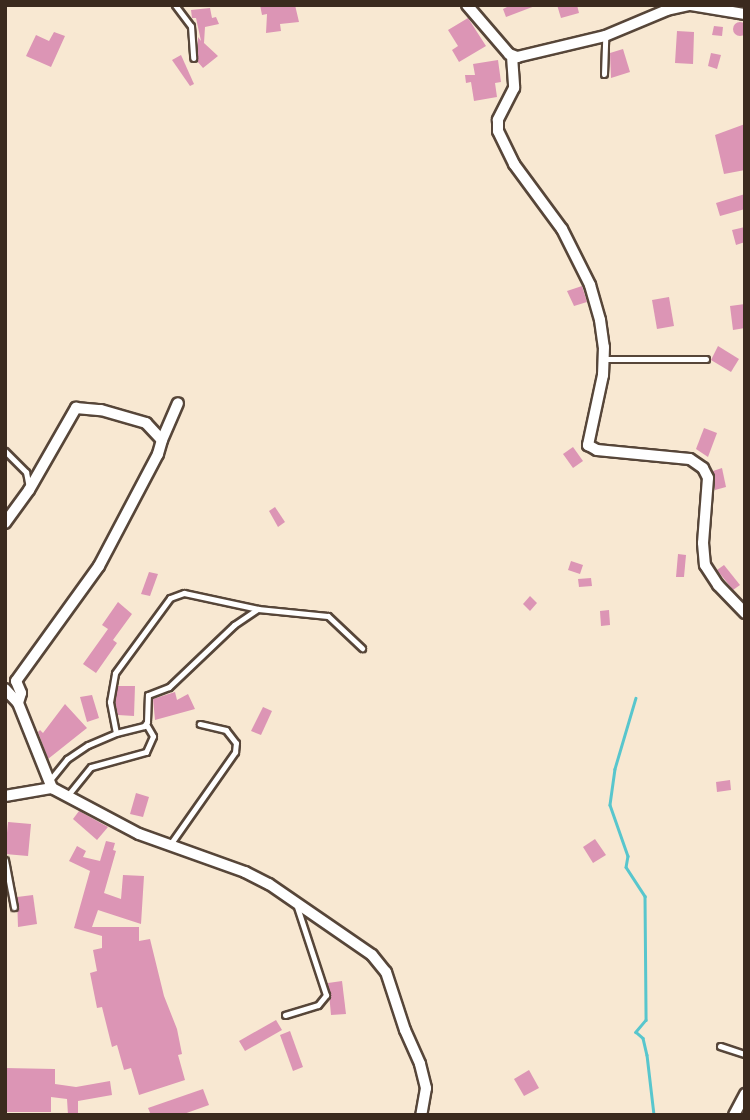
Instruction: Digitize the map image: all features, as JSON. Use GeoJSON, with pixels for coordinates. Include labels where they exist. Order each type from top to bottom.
{"type":"FeatureCollection","features":[{"type":"Feature","properties":{"kind":"street"},"geometry":{"type":"LineString","coordinates":[[467,5],[512,56],[514,88],[497,127],[514,164],[557,221],[585,275],[600,320],[604,359],[601,390],[588,445],[597,450],[685,458],[703,468],[708,478],[705,565],[718,585],[745,613]]}},
{"type":"Feature","properties":{"kind":"street"},"geometry":{"type":"LineString","coordinates":[[512,56],[522,57],[605,36],[667,10],[690,5],[717,6],[745,14]]}},
{"type":"Feature","properties":{"kind":"street"},"geometry":{"type":"LineString","coordinates":[[18,702],[21,693],[16,681],[99,566],[178,403]]}},
{"type":"Feature","properties":{"kind":"street"},"geometry":{"type":"LineString","coordinates":[[5,523],[29,490],[76,408],[101,410],[145,423],[162,440]]}},
{"type":"Feature","properties":{"kind":"street"},"geometry":{"type":"LineString","coordinates":[[5,690],[18,702],[51,784],[139,834],[245,872],[295,901],[372,955],[384,968],[424,1076],[426,1100],[421,1115]]}},
{"type":"Feature","properties":{"kind":"street"},"geometry":{"type":"LineString","coordinates":[[5,796],[51,784]]}},
{"type":"Feature","properties":{"kind":"street"},"geometry":{"type":"LineString","coordinates":[[734,1115],[745,1094]]}},
{"type":"Feature","properties":{"kind":"lane"},"geometry":{"type":"LineString","coordinates":[[176,5],[191,26],[192,58]]}},
{"type":"Feature","properties":{"kind":"lane"},"geometry":{"type":"LineString","coordinates":[[604,74],[605,36]]}},
{"type":"Feature","properties":{"kind":"lane"},"geometry":{"type":"LineString","coordinates":[[604,359],[706,359]]}},
{"type":"Feature","properties":{"kind":"lane"},"geometry":{"type":"LineString","coordinates":[[5,451],[26,472],[29,490]]}},
{"type":"Feature","properties":{"kind":"lane"},"geometry":{"type":"LineString","coordinates":[[116,733],[110,702],[115,673],[170,598],[184,593],[258,609],[325,615],[362,648]]}},
{"type":"Feature","properties":{"kind":"lane"},"geometry":{"type":"LineString","coordinates":[[68,795],[91,767],[146,752],[153,736],[146,724],[148,695],[169,687],[227,631],[258,609]]}},
{"type":"Feature","properties":{"kind":"lane"},"geometry":{"type":"LineString","coordinates":[[51,784],[72,755],[116,733],[146,724]]}},
{"type":"Feature","properties":{"kind":"lane"},"geometry":{"type":"LineString","coordinates":[[169,846],[235,752],[236,743],[226,730],[200,724]]}},
{"type":"Feature","properties":{"kind":"lane"},"geometry":{"type":"LineString","coordinates":[[5,860],[14,907]]}},
{"type":"Feature","properties":{"kind":"lane"},"geometry":{"type":"LineString","coordinates":[[285,1015],[317,1005],[326,995],[295,901]]}},
{"type":"Feature","properties":{"kind":"lane"},"geometry":{"type":"LineString","coordinates":[[720,1046],[745,1054]]}},
{"type":"Feature","properties":{"kind":"building"},"geometry":{"type":"Polygon","coordinates":[[[260,5],[295,5],[299,22],[280,24],[281,31],[266,33],[267,14],[262,15],[260,5]]]}},
{"type":"Feature","properties":{"kind":"building"},"geometry":{"type":"Polygon","coordinates":[[[511,5],[535,6],[506,17],[503,9],[511,5]]]}},
{"type":"Feature","properties":{"kind":"building"},"geometry":{"type":"Polygon","coordinates":[[[557,5],[577,5],[579,13],[561,18],[557,5]]]}},
{"type":"Feature","properties":{"kind":"building"},"geometry":{"type":"Polygon","coordinates":[[[210,8],[212,18],[216,17],[219,24],[205,27],[204,43],[218,56],[203,68],[197,61],[198,37],[201,41],[196,18],[192,18],[191,10],[210,8]]]}},
{"type":"Feature","properties":{"kind":"building"},"geometry":{"type":"Polygon","coordinates":[[[468,18],[486,46],[459,62],[452,50],[458,46],[448,30],[468,18]]]}},
{"type":"Feature","properties":{"kind":"building"},"geometry":{"type":"Polygon","coordinates":[[[740,22],[745,24],[745,34],[740,36],[735,34],[733,29],[735,24],[740,22]]]}},
{"type":"Feature","properties":{"kind":"building"},"geometry":{"type":"Polygon","coordinates":[[[714,26],[723,27],[722,36],[712,35],[714,26]]]}},
{"type":"Feature","properties":{"kind":"building"},"geometry":{"type":"Polygon","coordinates":[[[677,31],[694,32],[693,64],[675,63],[677,31]]]}},
{"type":"Feature","properties":{"kind":"building"},"geometry":{"type":"Polygon","coordinates":[[[54,32],[65,36],[51,67],[26,56],[36,35],[49,41],[54,32]]]}},
{"type":"Feature","properties":{"kind":"building"},"geometry":{"type":"Polygon","coordinates":[[[623,49],[630,72],[611,78],[610,53],[623,49]]]}},
{"type":"Feature","properties":{"kind":"building"},"geometry":{"type":"Polygon","coordinates":[[[711,53],[721,55],[717,69],[708,66],[711,53]]]}},
{"type":"Feature","properties":{"kind":"building"},"geometry":{"type":"Polygon","coordinates":[[[181,55],[194,84],[190,86],[172,60],[181,55]]]}},
{"type":"Feature","properties":{"kind":"building"},"geometry":{"type":"Polygon","coordinates":[[[498,60],[501,82],[495,83],[497,97],[474,101],[471,82],[466,83],[465,75],[475,75],[473,64],[498,60]]]}},
{"type":"Feature","properties":{"kind":"building"},"geometry":{"type":"Polygon","coordinates":[[[745,124],[745,170],[724,174],[715,135],[745,124]]]}},
{"type":"Feature","properties":{"kind":"building"},"geometry":{"type":"Polygon","coordinates":[[[745,194],[745,209],[720,216],[716,203],[745,194]]]}},
{"type":"Feature","properties":{"kind":"building"},"geometry":{"type":"Polygon","coordinates":[[[745,227],[745,242],[736,245],[732,230],[745,227]]]}},
{"type":"Feature","properties":{"kind":"building"},"geometry":{"type":"Polygon","coordinates":[[[582,286],[587,302],[574,306],[567,291],[582,286]]]}},
{"type":"Feature","properties":{"kind":"building"},"geometry":{"type":"Polygon","coordinates":[[[669,297],[674,326],[657,329],[652,300],[669,297]]]}},
{"type":"Feature","properties":{"kind":"building"},"geometry":{"type":"Polygon","coordinates":[[[745,304],[745,328],[733,330],[730,306],[745,304]]]}},
{"type":"Feature","properties":{"kind":"building"},"geometry":{"type":"Polygon","coordinates":[[[718,346],[739,359],[731,372],[711,360],[718,346]]]}},
{"type":"Feature","properties":{"kind":"building"},"geometry":{"type":"Polygon","coordinates":[[[704,428],[717,433],[708,457],[696,449],[704,428]]]}},
{"type":"Feature","properties":{"kind":"building"},"geometry":{"type":"Polygon","coordinates":[[[573,447],[583,461],[573,468],[563,454],[573,447]]]}},
{"type":"Feature","properties":{"kind":"building"},"geometry":{"type":"Polygon","coordinates":[[[722,468],[726,487],[715,490],[713,471],[722,468]]]}},
{"type":"Feature","properties":{"kind":"building"},"geometry":{"type":"Polygon","coordinates":[[[275,507],[285,522],[278,527],[269,511],[275,507]]]}},
{"type":"Feature","properties":{"kind":"building"},"geometry":{"type":"Polygon","coordinates":[[[678,554],[686,555],[684,577],[676,577],[678,554]]]}},
{"type":"Feature","properties":{"kind":"building"},"geometry":{"type":"Polygon","coordinates":[[[571,561],[583,565],[580,574],[568,570],[571,561]]]}},
{"type":"Feature","properties":{"kind":"building"},"geometry":{"type":"Polygon","coordinates":[[[724,565],[740,585],[733,590],[717,570],[724,565]]]}},
{"type":"Feature","properties":{"kind":"building"},"geometry":{"type":"Polygon","coordinates":[[[149,572],[158,574],[150,596],[141,594],[149,572]]]}},
{"type":"Feature","properties":{"kind":"building"},"geometry":{"type":"Polygon","coordinates":[[[591,578],[592,586],[579,587],[578,579],[591,578]]]}},
{"type":"Feature","properties":{"kind":"building"},"geometry":{"type":"Polygon","coordinates":[[[530,596],[537,603],[530,611],[523,604],[530,596]]]}},
{"type":"Feature","properties":{"kind":"building"},"geometry":{"type":"Polygon","coordinates":[[[118,602],[132,614],[113,640],[117,643],[96,673],[83,664],[108,629],[102,625],[118,602]]]}},
{"type":"Feature","properties":{"kind":"building"},"geometry":{"type":"Polygon","coordinates":[[[609,610],[610,625],[601,626],[600,611],[609,610]]]}},
{"type":"Feature","properties":{"kind":"building"},"geometry":{"type":"Polygon","coordinates":[[[118,686],[135,686],[134,716],[118,715],[115,702],[118,686]]]}},
{"type":"Feature","properties":{"kind":"building"},"geometry":{"type":"Polygon","coordinates":[[[175,692],[177,700],[188,694],[195,709],[155,720],[153,699],[175,692]]]}},
{"type":"Feature","properties":{"kind":"building"},"geometry":{"type":"Polygon","coordinates":[[[92,695],[99,718],[87,722],[80,697],[92,695]]]}},
{"type":"Feature","properties":{"kind":"building"},"geometry":{"type":"Polygon","coordinates":[[[65,704],[87,728],[48,759],[38,732],[40,730],[43,733],[65,704]]]}},
{"type":"Feature","properties":{"kind":"building"},"geometry":{"type":"Polygon","coordinates":[[[263,707],[272,711],[261,735],[251,731],[263,707]]]}},
{"type":"Feature","properties":{"kind":"building"},"geometry":{"type":"Polygon","coordinates":[[[730,780],[731,790],[717,792],[716,782],[730,780]]]}},
{"type":"Feature","properties":{"kind":"building"},"geometry":{"type":"Polygon","coordinates":[[[136,793],[149,797],[143,817],[130,814],[136,793]]]}},
{"type":"Feature","properties":{"kind":"building"},"geometry":{"type":"Polygon","coordinates":[[[79,811],[108,827],[97,840],[73,819],[79,811]]]}},
{"type":"Feature","properties":{"kind":"building"},"geometry":{"type":"Polygon","coordinates":[[[8,822],[31,824],[28,856],[5,854],[8,822]]]}},
{"type":"Feature","properties":{"kind":"building"},"geometry":{"type":"Polygon","coordinates":[[[595,839],[606,855],[593,863],[583,847],[595,839]]]}},
{"type":"Feature","properties":{"kind":"building"},"geometry":{"type":"Polygon","coordinates":[[[106,841],[115,843],[113,850],[116,851],[104,893],[121,899],[123,875],[144,876],[141,924],[98,910],[92,927],[139,927],[139,941],[150,939],[182,1054],[178,1055],[185,1080],[139,1095],[131,1068],[124,1070],[117,1045],[112,1047],[102,1007],[97,1008],[90,973],[97,971],[93,950],[102,948],[102,936],[74,928],[90,871],[69,861],[77,846],[86,851],[83,857],[100,861],[106,841]]]}},
{"type":"Feature","properties":{"kind":"building"},"geometry":{"type":"Polygon","coordinates":[[[33,895],[37,924],[18,927],[17,897],[33,895]]]}},
{"type":"Feature","properties":{"kind":"building"},"geometry":{"type":"Polygon","coordinates":[[[342,981],[346,1014],[331,1015],[328,983],[342,981]]]}},
{"type":"Feature","properties":{"kind":"building"},"geometry":{"type":"Polygon","coordinates":[[[276,1020],[282,1030],[245,1051],[239,1041],[276,1020]]]}},
{"type":"Feature","properties":{"kind":"building"},"geometry":{"type":"Polygon","coordinates":[[[290,1031],[303,1067],[293,1071],[280,1035],[290,1031]]]}},
{"type":"Feature","properties":{"kind":"building"},"geometry":{"type":"Polygon","coordinates":[[[5,1068],[55,1069],[55,1084],[76,1087],[110,1081],[112,1095],[78,1101],[78,1115],[68,1115],[67,1099],[51,1097],[51,1112],[5,1112],[5,1068]]]}},
{"type":"Feature","properties":{"kind":"building"},"geometry":{"type":"Polygon","coordinates":[[[529,1070],[539,1088],[524,1096],[514,1079],[529,1070]]]}},
{"type":"Feature","properties":{"kind":"building"},"geometry":{"type":"Polygon","coordinates":[[[203,1089],[209,1105],[181,1115],[151,1115],[148,1108],[203,1089]]]}},
{"type":"Feature","properties":{"kind":"waterway"},"geometry":{"type":"LineString","coordinates":[[636,698],[615,769],[610,805],[628,856],[626,867],[645,896],[646,1020],[636,1032],[643,1038],[647,1055],[654,1115]]}}]}
